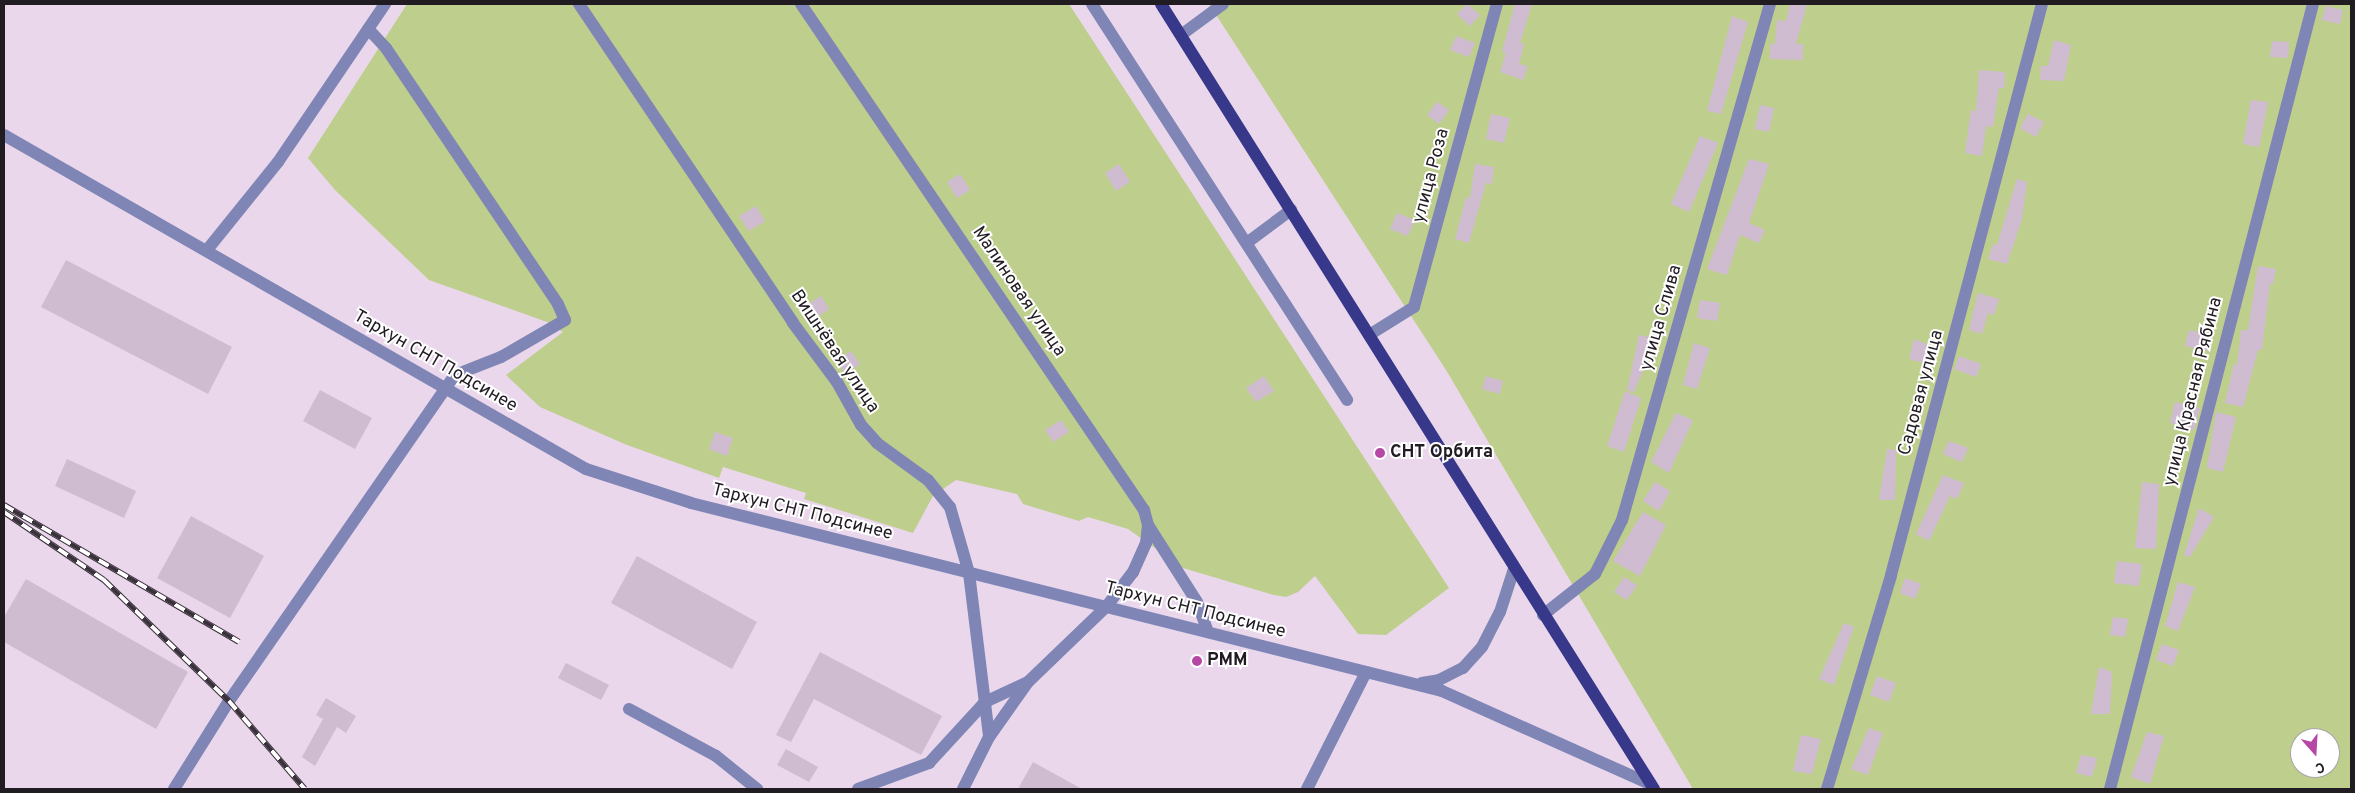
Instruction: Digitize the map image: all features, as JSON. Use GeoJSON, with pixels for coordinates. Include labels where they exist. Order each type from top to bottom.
{"type":"FeatureCollection","features":[{"type":"Feature","properties":{"kind":"main road"},"geometry":{"type":"LineString","coordinates":[[1161,4],[1652,786]]}},
{"type":"Feature","properties":{"kind":"street"},"geometry":{"type":"LineString","coordinates":[[206,250],[278,162],[386,4]]}},
{"type":"Feature","properties":{"kind":"street","name":"Вишнёвая улица"},"geometry":{"type":"LineString","coordinates":[[580,4],[793,323],[837,382],[860,425],[877,443],[928,480],[946,501],[969,573],[989,736]]}},
{"type":"Feature","properties":{"kind":"street","name":"Малиновая улица"},"geometry":{"type":"LineString","coordinates":[[801,4],[1139,502],[1148,525],[1196,602],[1208,632]]}},
{"type":"Feature","properties":{"kind":"street"},"geometry":{"type":"LineString","coordinates":[[1092,4],[1248,242],[1347,400]]}},
{"type":"Feature","properties":{"kind":"street"},"geometry":{"type":"LineString","coordinates":[[1181,35],[1223,4]]}},
{"type":"Feature","properties":{"kind":"street","name":"улица Роза"},"geometry":{"type":"LineString","coordinates":[[1369,336],[1414,307],[1497,4]]}},
{"type":"Feature","properties":{"kind":"street","name":"улица Слива"},"geometry":{"type":"LineString","coordinates":[[1543,615],[1595,574],[1622,520],[1770,4]]}},
{"type":"Feature","properties":{"kind":"street","name":"Садовая улица"},"geometry":{"type":"LineString","coordinates":[[1827,789],[1891,575],[2042,4]]}},
{"type":"Feature","properties":{"kind":"street","name":"улица Красная Рябина"},"geometry":{"type":"LineString","coordinates":[[2110,789],[2312,4]]}},
{"type":"Feature","properties":{"kind":"street"},"geometry":{"type":"LineString","coordinates":[[174,789],[229,701],[455,375],[501,357],[565,320],[558,304],[386,48],[368,29]]}},
{"type":"Feature","properties":{"kind":"street","name":"Тархун СНТ Подсинее"},"geometry":{"type":"LineString","coordinates":[[4,135],[586,469],[691,503],[1442,690],[1652,786]]}},
{"type":"Feature","properties":{"kind":"street"},"geometry":{"type":"LineString","coordinates":[[1248,242],[1291,210]]}},
{"type":"Feature","properties":{"kind":"street"},"geometry":{"type":"LineString","coordinates":[[963,789],[989,736],[1028,682],[1106,607],[1133,572],[1146,544],[1148,525]]}},
{"type":"Feature","properties":{"kind":"street"},"geometry":{"type":"LineString","coordinates":[[1415,684],[1439,680],[1463,668],[1482,647],[1500,612],[1514,568]]}},
{"type":"Feature","properties":{"kind":"street"},"geometry":{"type":"LineString","coordinates":[[1307,789],[1366,672]]}},
{"type":"Feature","properties":{"kind":"street"},"geometry":{"type":"LineString","coordinates":[[858,789],[929,764],[985,702],[1028,682]]}},
{"type":"Feature","properties":{"kind":"street"},"geometry":{"type":"LineString","coordinates":[[629,709],[716,756],[757,789]]}},
{"type":"Feature","properties":{"kind":"green space"},"geometry":{"type":"Polygon","coordinates":[[[407,4],[1069,4],[1449,588],[1386,635],[1358,634],[1315,576],[1298,592],[1286,597],[1274,595],[1183,568],[1128,529],[1088,517],[1079,521],[1023,504],[1017,494],[956,480],[933,496],[913,533],[804,499],[806,493],[723,467],[719,478],[627,445],[540,407],[506,375],[563,332],[547,322],[429,280],[335,190],[308,158],[407,4]]]}},
{"type":"Feature","properties":{"kind":"green space"},"geometry":{"type":"Polygon","coordinates":[[[1209,4],[2351,4],[2351,789],[1693,789],[1446,370],[1209,4]]]}},
{"type":"Feature","properties":{"kind":"building"},"geometry":{"type":"Polygon","coordinates":[[[1467,4],[1480,15],[1470,26],[1457,14],[1467,4]]]}},
{"type":"Feature","properties":{"kind":"building"},"geometry":{"type":"Polygon","coordinates":[[[1515,4],[1532,4],[1520,43],[1524,44],[1519,64],[1528,66],[1523,80],[1500,72],[1506,53],[1502,52],[1515,4]]]}},
{"type":"Feature","properties":{"kind":"building"},"geometry":{"type":"Polygon","coordinates":[[[1790,4],[1807,4],[1796,44],[1803,44],[1803,60],[1770,59],[1770,44],[1775,44],[1777,20],[1786,21],[1790,4]]]}},
{"type":"Feature","properties":{"kind":"building"},"geometry":{"type":"Polygon","coordinates":[[[2326,6],[2343,10],[2340,24],[2322,20],[2326,6]]]}},
{"type":"Feature","properties":{"kind":"building"},"geometry":{"type":"Polygon","coordinates":[[[1732,16],[1748,22],[1721,114],[1707,111],[1732,16]]]}},
{"type":"Feature","properties":{"kind":"building"},"geometry":{"type":"Polygon","coordinates":[[[1456,36],[1475,43],[1469,57],[1450,50],[1456,36]]]}},
{"type":"Feature","properties":{"kind":"building"},"geometry":{"type":"Polygon","coordinates":[[[2054,40],[2071,45],[2064,81],[2040,80],[2041,66],[2048,66],[2054,40]]]}},
{"type":"Feature","properties":{"kind":"building"},"geometry":{"type":"Polygon","coordinates":[[[2272,41],[2289,42],[2288,58],[2270,57],[2272,41]]]}},
{"type":"Feature","properties":{"kind":"building"},"geometry":{"type":"Polygon","coordinates":[[[1979,70],[2005,72],[2004,88],[1999,88],[1993,127],[1986,126],[1982,156],[1965,153],[1971,110],[1976,111],[1979,70]]]}},
{"type":"Feature","properties":{"kind":"building"},"geometry":{"type":"Polygon","coordinates":[[[2251,100],[2268,102],[2259,147],[2243,144],[2251,100]]]}},
{"type":"Feature","properties":{"kind":"building"},"geometry":{"type":"Polygon","coordinates":[[[1437,102],[1449,110],[1439,124],[1427,115],[1437,102]]]}},
{"type":"Feature","properties":{"kind":"building"},"geometry":{"type":"Polygon","coordinates":[[[1760,105],[1774,108],[1769,132],[1755,129],[1760,105]]]}},
{"type":"Feature","properties":{"kind":"building"},"geometry":{"type":"Polygon","coordinates":[[[1491,114],[1510,118],[1504,143],[1486,139],[1491,114]]]}},
{"type":"Feature","properties":{"kind":"building"},"geometry":{"type":"Polygon","coordinates":[[[2028,114],[2044,122],[2036,137],[2020,128],[2028,114]]]}},
{"type":"Feature","properties":{"kind":"building"},"geometry":{"type":"Polygon","coordinates":[[[1700,136],[1718,143],[1689,212],[1671,204],[1700,136]]]}},
{"type":"Feature","properties":{"kind":"building"},"geometry":{"type":"Polygon","coordinates":[[[1749,159],[1769,164],[1749,223],[1765,230],[1759,243],[1740,235],[1727,275],[1707,269],[1749,159]]]}},
{"type":"Feature","properties":{"kind":"building"},"geometry":{"type":"Polygon","coordinates":[[[1119,164],[1130,182],[1116,191],[1105,173],[1119,164]]]}},
{"type":"Feature","properties":{"kind":"building"},"geometry":{"type":"Polygon","coordinates":[[[1475,164],[1494,167],[1492,184],[1486,183],[1469,243],[1455,239],[1466,197],[1470,198],[1475,164]]]}},
{"type":"Feature","properties":{"kind":"building"},"geometry":{"type":"Polygon","coordinates":[[[960,174],[970,190],[957,198],[947,182],[960,174]]]}},
{"type":"Feature","properties":{"kind":"building"},"geometry":{"type":"Polygon","coordinates":[[[2017,179],[2027,182],[2022,219],[2007,264],[1988,259],[1993,244],[1997,245],[2017,179]]]}},
{"type":"Feature","properties":{"kind":"building"},"geometry":{"type":"Polygon","coordinates":[[[756,206],[765,221],[749,231],[739,216],[756,206]]]}},
{"type":"Feature","properties":{"kind":"building"},"geometry":{"type":"Polygon","coordinates":[[[1397,213],[1415,220],[1408,236],[1390,229],[1397,213]]]}},
{"type":"Feature","properties":{"kind":"building"},"geometry":{"type":"Polygon","coordinates":[[[66,260],[232,347],[208,394],[41,307],[66,260]]]}},
{"type":"Feature","properties":{"kind":"building"},"geometry":{"type":"Polygon","coordinates":[[[2258,266],[2276,269],[2273,284],[2270,284],[2262,350],[2258,350],[2243,407],[2225,403],[2234,364],[2237,365],[2241,330],[2248,330],[2258,266]]]}},
{"type":"Feature","properties":{"kind":"building"},"geometry":{"type":"Polygon","coordinates":[[[1978,293],[1999,299],[1994,315],[1988,313],[1982,334],[1969,330],[1978,293]]]}},
{"type":"Feature","properties":{"kind":"building"},"geometry":{"type":"Polygon","coordinates":[[[821,296],[829,309],[808,323],[799,310],[821,296]]]}},
{"type":"Feature","properties":{"kind":"building"},"geometry":{"type":"Polygon","coordinates":[[[1700,300],[1720,303],[1717,321],[1697,318],[1700,300]]]}},
{"type":"Feature","properties":{"kind":"building"},"geometry":{"type":"Polygon","coordinates":[[[2189,330],[2210,335],[2207,351],[2185,346],[2189,330]]]}},
{"type":"Feature","properties":{"kind":"building"},"geometry":{"type":"Polygon","coordinates":[[[1639,335],[1660,339],[1656,355],[1650,354],[1634,392],[1627,390],[1639,335]]]}},
{"type":"Feature","properties":{"kind":"building"},"geometry":{"type":"Polygon","coordinates":[[[1914,339],[1929,345],[1924,363],[1909,359],[1914,339]]]}},
{"type":"Feature","properties":{"kind":"building"},"geometry":{"type":"Polygon","coordinates":[[[1694,343],[1710,348],[1697,389],[1683,385],[1694,343]]]}},
{"type":"Feature","properties":{"kind":"building"},"geometry":{"type":"Polygon","coordinates":[[[851,351],[860,364],[845,374],[836,360],[851,351]]]}},
{"type":"Feature","properties":{"kind":"building"},"geometry":{"type":"Polygon","coordinates":[[[1959,356],[1981,364],[1976,377],[1954,369],[1959,356]]]}},
{"type":"Feature","properties":{"kind":"building"},"geometry":{"type":"Polygon","coordinates":[[[1264,376],[1274,391],[1256,402],[1246,388],[1264,376]]]}},
{"type":"Feature","properties":{"kind":"building"},"geometry":{"type":"Polygon","coordinates":[[[1486,376],[1503,381],[1500,394],[1482,389],[1486,376]]]}},
{"type":"Feature","properties":{"kind":"building"},"geometry":{"type":"Polygon","coordinates":[[[320,390],[372,418],[355,449],[303,421],[320,390]]]}},
{"type":"Feature","properties":{"kind":"building"},"geometry":{"type":"Polygon","coordinates":[[[1625,391],[1641,398],[1624,452],[1607,446],[1625,391]]]}},
{"type":"Feature","properties":{"kind":"building"},"geometry":{"type":"Polygon","coordinates":[[[2175,402],[2200,408],[2194,430],[2170,423],[2175,402]]]}},
{"type":"Feature","properties":{"kind":"building"},"geometry":{"type":"Polygon","coordinates":[[[2216,412],[2236,417],[2223,472],[2207,468],[2216,412]]]}},
{"type":"Feature","properties":{"kind":"building"},"geometry":{"type":"Polygon","coordinates":[[[1676,413],[1693,420],[1669,473],[1651,462],[1676,413]]]}},
{"type":"Feature","properties":{"kind":"building"},"geometry":{"type":"Polygon","coordinates":[[[1061,420],[1069,432],[1053,442],[1045,430],[1061,420]]]}},
{"type":"Feature","properties":{"kind":"building"},"geometry":{"type":"Polygon","coordinates":[[[715,432],[733,438],[727,456],[709,449],[715,432]]]}},
{"type":"Feature","properties":{"kind":"building"},"geometry":{"type":"Polygon","coordinates":[[[1949,441],[1968,448],[1962,462],[1943,454],[1949,441]]]}},
{"type":"Feature","properties":{"kind":"building"},"geometry":{"type":"Polygon","coordinates":[[[1887,449],[1896,450],[1895,500],[1879,500],[1887,449]]]}},
{"type":"Feature","properties":{"kind":"building"},"geometry":{"type":"Polygon","coordinates":[[[67,459],[136,491],[124,518],[55,486],[67,459]]]}},
{"type":"Feature","properties":{"kind":"building"},"geometry":{"type":"Polygon","coordinates":[[[1943,475],[1964,483],[1957,499],[1950,496],[1929,541],[1916,534],[1943,475]]]}},
{"type":"Feature","properties":{"kind":"building"},"geometry":{"type":"Polygon","coordinates":[[[1655,482],[1670,491],[1659,511],[1643,501],[1655,482]]]}},
{"type":"Feature","properties":{"kind":"building"},"geometry":{"type":"Polygon","coordinates":[[[2142,482],[2159,484],[2156,549],[2135,548],[2142,482]]]}},
{"type":"Feature","properties":{"kind":"building"},"geometry":{"type":"Polygon","coordinates":[[[2199,508],[2214,517],[2190,557],[2184,555],[2199,508]]]}},
{"type":"Feature","properties":{"kind":"building"},"geometry":{"type":"Polygon","coordinates":[[[1643,512],[1666,525],[1640,576],[1613,561],[1643,512]]]}},
{"type":"Feature","properties":{"kind":"building"},"geometry":{"type":"Polygon","coordinates":[[[191,516],[264,556],[230,618],[157,578],[191,516]]]}},
{"type":"Feature","properties":{"kind":"building"},"geometry":{"type":"Polygon","coordinates":[[[637,556],[757,622],[732,669],[611,603],[637,556]]]}},
{"type":"Feature","properties":{"kind":"building"},"geometry":{"type":"Polygon","coordinates":[[[2117,561],[2142,564],[2139,586],[2114,583],[2117,561]]]}},
{"type":"Feature","properties":{"kind":"building"},"geometry":{"type":"Polygon","coordinates":[[[1624,577],[1637,585],[1627,600],[1614,592],[1624,577]]]}},
{"type":"Feature","properties":{"kind":"building"},"geometry":{"type":"Polygon","coordinates":[[[1905,578],[1921,584],[1915,599],[1900,593],[1905,578]]]}},
{"type":"Feature","properties":{"kind":"building"},"geometry":{"type":"Polygon","coordinates":[[[26,579],[188,672],[156,729],[4,642],[4,617],[26,579]]]}},
{"type":"Feature","properties":{"kind":"building"},"geometry":{"type":"Polygon","coordinates":[[[2178,582],[2195,587],[2178,631],[2165,626],[2178,582]]]}},
{"type":"Feature","properties":{"kind":"building"},"geometry":{"type":"Polygon","coordinates":[[[2113,617],[2128,619],[2125,637],[2110,635],[2113,617]]]}},
{"type":"Feature","properties":{"kind":"building"},"geometry":{"type":"Polygon","coordinates":[[[1844,623],[1854,627],[1834,685],[1819,679],[1844,623]]]}},
{"type":"Feature","properties":{"kind":"building"},"geometry":{"type":"Polygon","coordinates":[[[2162,644],[2179,650],[2173,666],[2156,660],[2162,644]]]}},
{"type":"Feature","properties":{"kind":"building"},"geometry":{"type":"Polygon","coordinates":[[[820,652],[942,716],[921,755],[814,699],[791,742],[776,735],[820,652]]]}},
{"type":"Feature","properties":{"kind":"building"},"geometry":{"type":"Polygon","coordinates":[[[566,663],[609,685],[601,700],[558,678],[566,663]]]}},
{"type":"Feature","properties":{"kind":"building"},"geometry":{"type":"Polygon","coordinates":[[[2099,667],[2112,672],[2110,714],[2091,714],[2099,667]]]}},
{"type":"Feature","properties":{"kind":"building"},"geometry":{"type":"Polygon","coordinates":[[[1877,676],[1896,683],[1889,702],[1870,695],[1877,676]]]}},
{"type":"Feature","properties":{"kind":"building"},"geometry":{"type":"Polygon","coordinates":[[[326,698],[356,716],[346,733],[337,727],[315,766],[302,757],[323,719],[316,715],[326,698]]]}},
{"type":"Feature","properties":{"kind":"building"},"geometry":{"type":"Polygon","coordinates":[[[1869,728],[1883,733],[1868,775],[1851,769],[1869,728]]]}},
{"type":"Feature","properties":{"kind":"building"},"geometry":{"type":"Polygon","coordinates":[[[2147,732],[2164,736],[2150,784],[2131,777],[2147,732]]]}},
{"type":"Feature","properties":{"kind":"building"},"geometry":{"type":"Polygon","coordinates":[[[1801,735],[1821,739],[1812,774],[1793,771],[1801,735]]]}},
{"type":"Feature","properties":{"kind":"building"},"geometry":{"type":"Polygon","coordinates":[[[786,749],[818,767],[809,782],[777,765],[786,749]]]}},
{"type":"Feature","properties":{"kind":"building"},"geometry":{"type":"Polygon","coordinates":[[[2081,755],[2097,758],[2092,777],[2076,773],[2081,755]]]}},
{"type":"Feature","properties":{"kind":"building"},"geometry":{"type":"Polygon","coordinates":[[[1033,762],[1082,789],[1018,789],[1033,762]]]}},
{"type":"Feature","properties":{"kind":"railway"},"geometry":{"type":"LineString","coordinates":[[4,505],[239,642]]}},
{"type":"Feature","properties":{"kind":"railway"},"geometry":{"type":"LineString","coordinates":[[4,512],[104,580],[229,701],[305,789]]}},
{"type":"Feature","properties":{"kind":"place","name":"СНТ Орбита"},"geometry":{"type":"Point","coordinates":[1380,453]}},
{"type":"Feature","properties":{"kind":"place","name":"РММ"},"geometry":{"type":"Point","coordinates":[1197,661]}}]}
